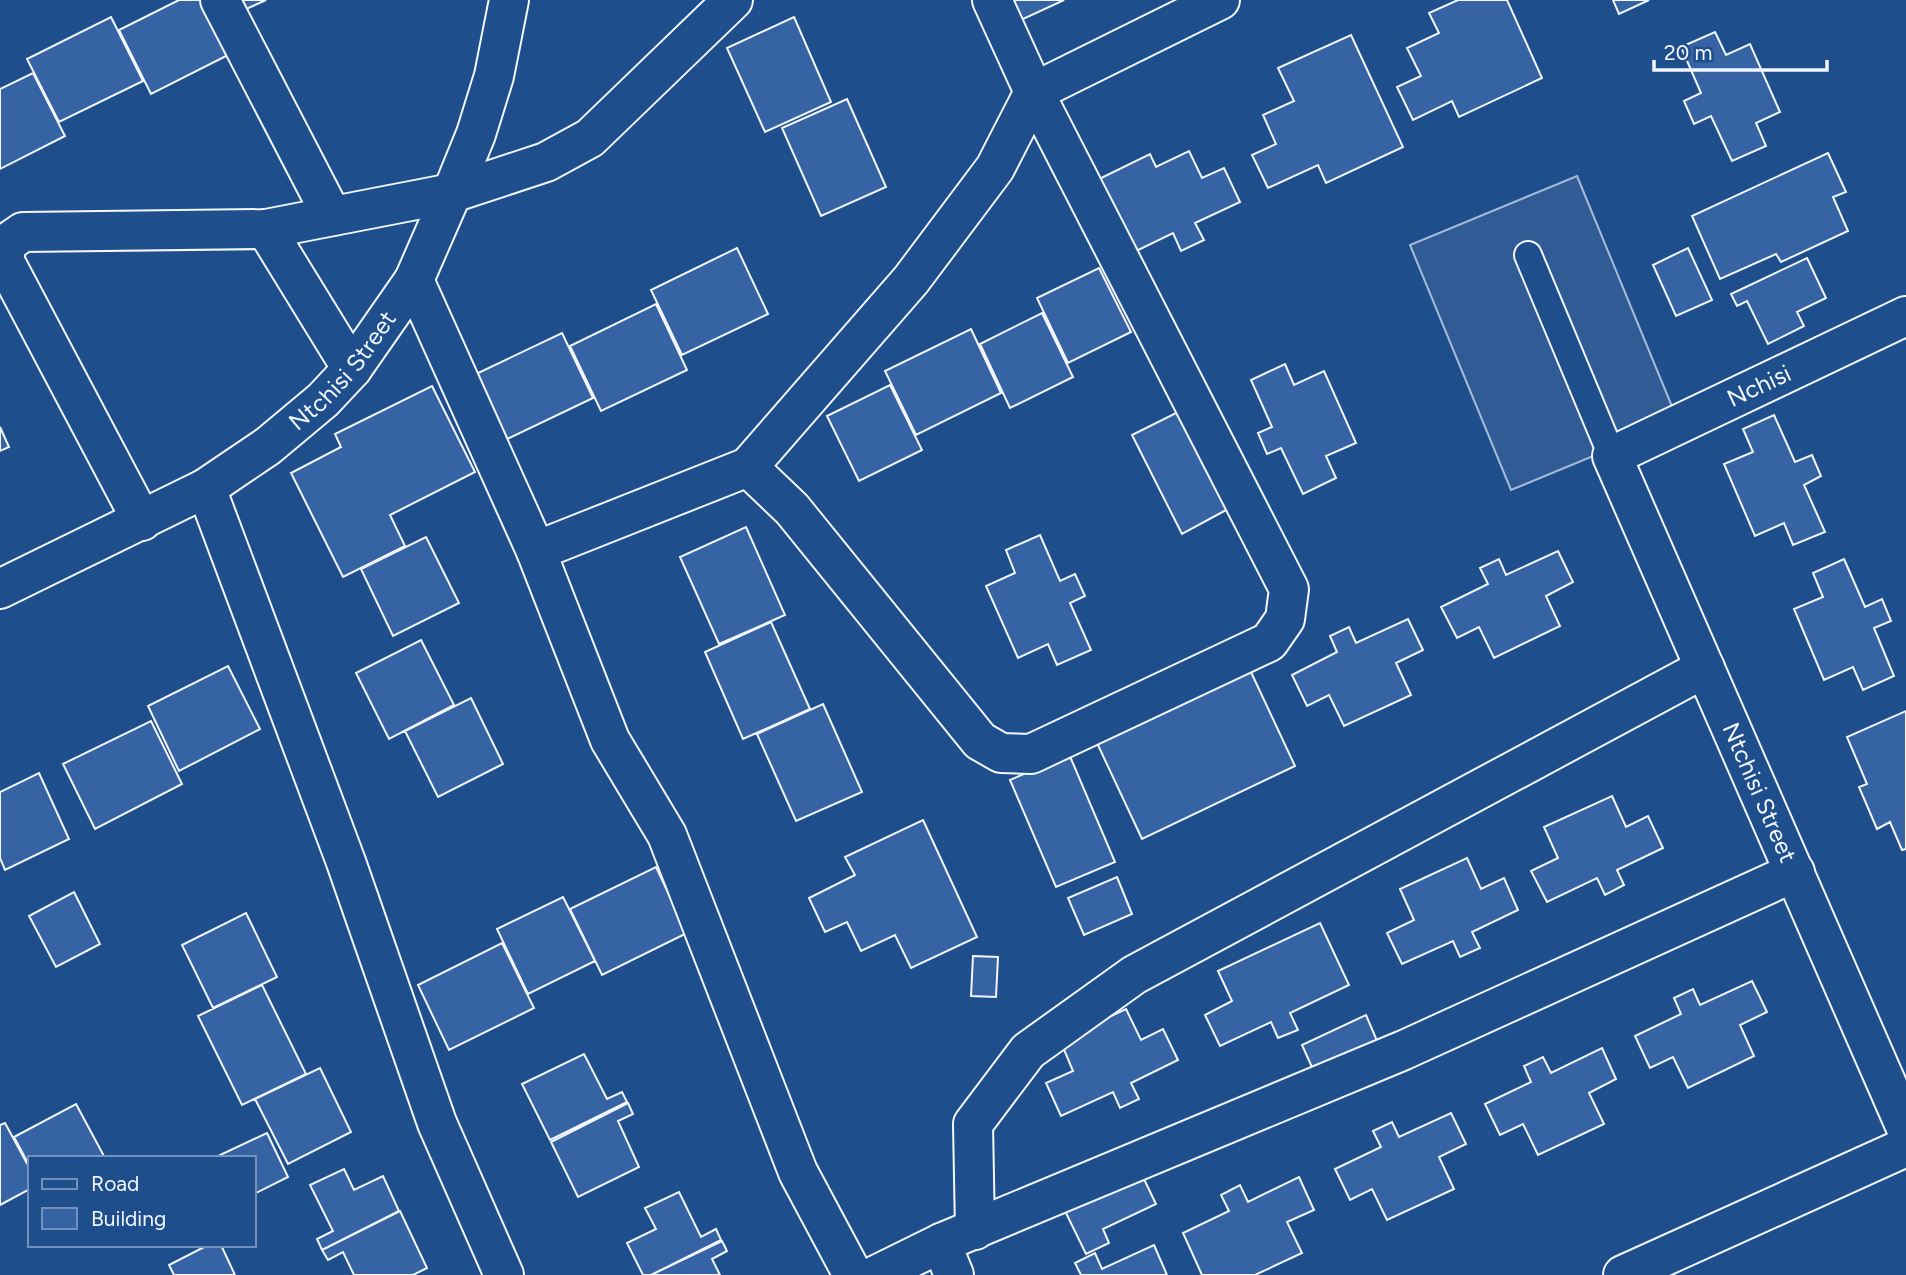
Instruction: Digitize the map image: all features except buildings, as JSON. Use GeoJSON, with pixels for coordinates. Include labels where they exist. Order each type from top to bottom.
{"type":"FeatureCollection","features":[{"type":"Feature","properties":{"kind":"street"},"geometry":{"type":"LineString","coordinates":[[220,0],[332,216]]}},
{"type":"Feature","properties":{"kind":"street","name":"Ntchisi Street"},"geometry":{"type":"LineString","coordinates":[[0,589],[206,488],[268,446],[323,400],[352,369],[414,280],[452,193],[476,134],[494,76],[509,0]]}},
{"type":"Feature","properties":{"kind":"street"},"geometry":{"type":"LineString","coordinates":[[142,521],[4,260],[7,243],[23,232],[266,229],[452,193],[546,162],[590,138],[733,0]]}},
{"type":"Feature","properties":{"kind":"street"},"geometry":{"type":"LineString","coordinates":[[748,467],[792,509],[980,741],[1001,753],[1031,754],[1269,642],[1285,619],[1289,589],[1034,92],[992,0]]}},
{"type":"Feature","properties":{"kind":"street"},"geometry":{"type":"LineString","coordinates":[[536,551],[748,467],[911,280],[995,168],[1034,92],[1220,0]]}},
{"type":"Feature","properties":{"kind":"street"},"geometry":{"type":"LineString","coordinates":[[266,229],[352,369]]}},
{"type":"Feature","properties":{"kind":"street"},"geometry":{"type":"LineString","coordinates":[[414,280],[536,551],[610,740],[667,835],[798,1172],[853,1275]]}},
{"type":"Feature","properties":{"kind":"street","name":"Nchisi"},"geometry":{"type":"LineString","coordinates":[[1612,456],[1906,316]]}},
{"type":"Feature","properties":{"kind":"street","name":"Ntchisi Street"},"geometry":{"type":"LineString","coordinates":[[1612,456],[1906,1128]]}},
{"type":"Feature","properties":{"kind":"street"},"geometry":{"type":"LineString","coordinates":[[206,488],[346,862],[437,1123],[504,1275]]}},
{"type":"Feature","properties":{"kind":"street"},"geometry":{"type":"LineString","coordinates":[[957,1249],[973,1124],[1028,1051],[1134,975],[1705,668]]}},
{"type":"Feature","properties":{"kind":"street"},"geometry":{"type":"LineString","coordinates":[[876,1275],[957,1249],[1795,872]]}},
{"type":"Feature","properties":{"kind":"street"},"geometry":{"type":"LineString","coordinates":[[1623,1275],[1906,1147]]}},
{"type":"Feature","properties":{"kind":"lane"},"geometry":{"type":"LineString","coordinates":[[1528,255],[1612,456]]}},
{"type":"Feature","properties":{"kind":"shaded area"},"geometry":{"type":"Polygon","coordinates":[[[1577,176],[1678,421],[1511,490],[1410,245],[1577,176]]]}}]}
